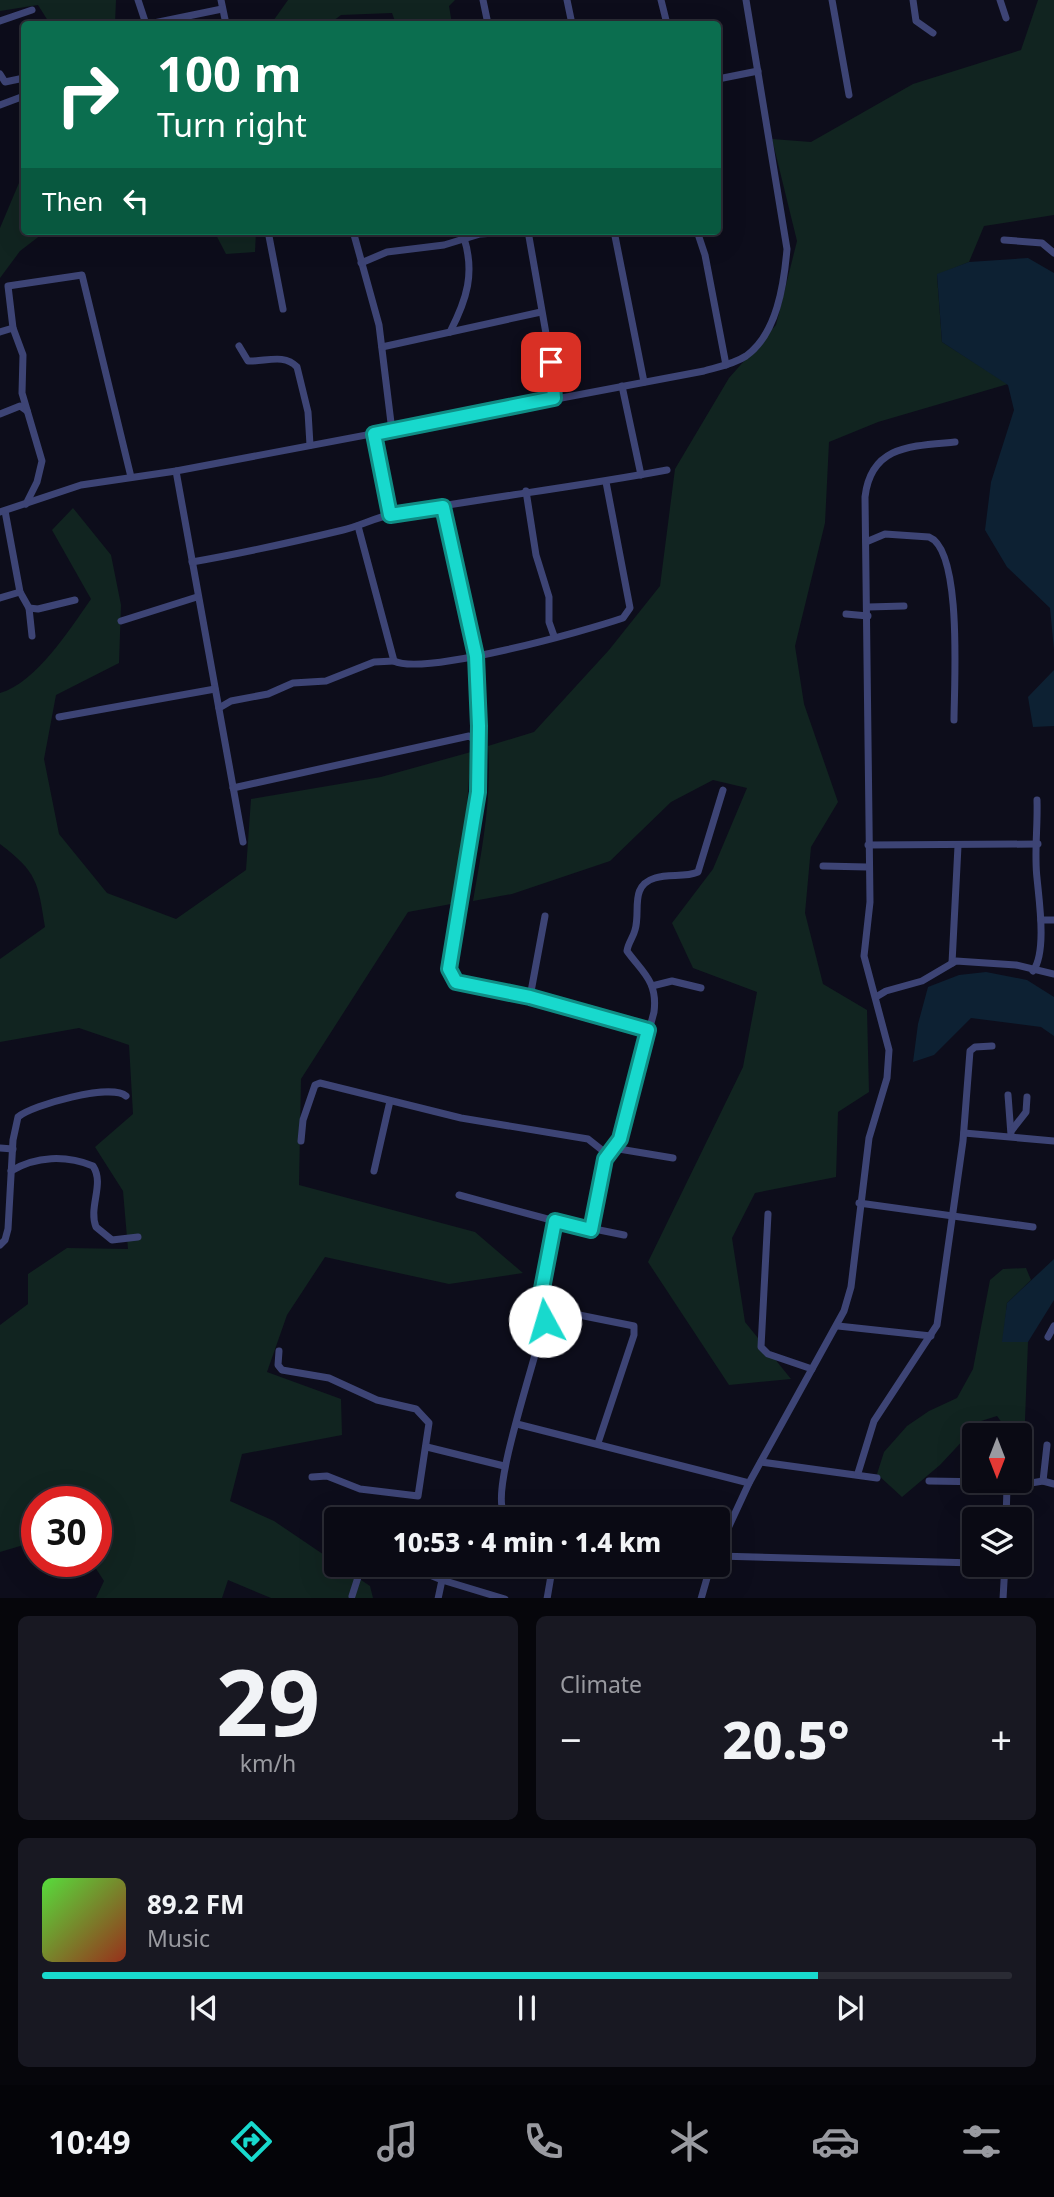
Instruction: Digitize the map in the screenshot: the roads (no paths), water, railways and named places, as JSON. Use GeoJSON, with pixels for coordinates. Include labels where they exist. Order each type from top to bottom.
{"type":"FeatureCollection","features":[{"type":"Feature","properties":{"kind":"street"},"geometry":{"type":"LineString","coordinates":[[138,0],[146,21]]}},
{"type":"Feature","properties":{"kind":"street"},"geometry":{"type":"LineString","coordinates":[[221,0],[225,21]]}},
{"type":"Feature","properties":{"kind":"street"},"geometry":{"type":"LineString","coordinates":[[483,0],[487,21]]}},
{"type":"Feature","properties":{"kind":"street"},"geometry":{"type":"LineString","coordinates":[[567,0],[571,21]]}},
{"type":"Feature","properties":{"kind":"street"},"geometry":{"type":"LineString","coordinates":[[661,0],[666,21]]}},
{"type":"Feature","properties":{"kind":"street"},"geometry":{"type":"LineString","coordinates":[[32,636],[29,608],[20,592],[3,511],[81,485],[176,471],[644,382],[726,365],[747,355],[771,321],[783,288],[787,249],[746,0]]}},
{"type":"Feature","properties":{"kind":"street"},"geometry":{"type":"LineString","coordinates":[[832,0],[849,96]]}},
{"type":"Feature","properties":{"kind":"street"},"geometry":{"type":"LineString","coordinates":[[913,0],[916,21],[933,33]]}},
{"type":"Feature","properties":{"kind":"street"},"geometry":{"type":"LineString","coordinates":[[1000,0],[1006,18]]}},
{"type":"Feature","properties":{"kind":"street"},"geometry":{"type":"LineString","coordinates":[[162,21],[222,9]]}},
{"type":"Feature","properties":{"kind":"street"},"geometry":{"type":"LineString","coordinates":[[0,21],[32,10]]}},
{"type":"Feature","properties":{"kind":"street"},"geometry":{"type":"LineString","coordinates":[[721,78],[758,71]]}},
{"type":"Feature","properties":{"kind":"street"},"geometry":{"type":"LineString","coordinates":[[0,74],[5,82],[21,79]]}},
{"type":"Feature","properties":{"kind":"street"},"geometry":{"type":"LineString","coordinates":[[0,105],[21,97]]}},
{"type":"Feature","properties":{"kind":"street"},"geometry":{"type":"LineString","coordinates":[[269,235],[283,309]]}},
{"type":"Feature","properties":{"kind":"street"},"geometry":{"type":"LineString","coordinates":[[354,235],[382,347],[392,431]]}},
{"type":"Feature","properties":{"kind":"street"},"geometry":{"type":"LineString","coordinates":[[361,264],[387,251],[444,245],[464,238],[491,235]]}},
{"type":"Feature","properties":{"kind":"street"},"geometry":{"type":"LineString","coordinates":[[529,235],[551,362],[554,398]]}},
{"type":"Feature","properties":{"kind":"street"},"geometry":{"type":"LineString","coordinates":[[615,235],[644,382]]}},
{"type":"Feature","properties":{"kind":"street"},"geometry":{"type":"LineString","coordinates":[[698,235],[705,255],[726,365]]}},
{"type":"Feature","properties":{"kind":"street"},"geometry":{"type":"LineString","coordinates":[[450,332],[470,282],[470,258],[464,238]]}},
{"type":"Feature","properties":{"kind":"street"},"geometry":{"type":"LineString","coordinates":[[1004,240],[1042,243],[1054,253]]}},
{"type":"Feature","properties":{"kind":"street"},"geometry":{"type":"LineString","coordinates":[[26,505],[37,482],[42,461],[22,393],[23,355],[13,328],[8,286],[82,275],[131,477]]}},
{"type":"Feature","properties":{"kind":"street"},"geometry":{"type":"LineString","coordinates":[[382,347],[541,312]]}},
{"type":"Feature","properties":{"kind":"street"},"geometry":{"type":"LineString","coordinates":[[0,332],[13,328]]}},
{"type":"Feature","properties":{"kind":"street"},"geometry":{"type":"LineString","coordinates":[[239,346],[248,361],[278,358],[288,360],[297,367],[308,412],[310,445]]}},
{"type":"Feature","properties":{"kind":"street"},"geometry":{"type":"LineString","coordinates":[[622,386],[641,475]]}},
{"type":"Feature","properties":{"kind":"street"},"geometry":{"type":"LineString","coordinates":[[0,414],[20,406],[28,411]]}},
{"type":"Feature","properties":{"kind":"street"},"geometry":{"type":"LineString","coordinates":[[374,434],[390,515]]}},
{"type":"Feature","properties":{"kind":"street"},"geometry":{"type":"LineString","coordinates":[[730,1524],[749,1483],[838,1326],[851,1287],[859,1203],[869,1138],[887,1078],[889,1051],[864,956],[869,916],[867,478],[874,466],[902,449],[955,442]]}},
{"type":"Feature","properties":{"kind":"street"},"geometry":{"type":"LineString","coordinates":[[192,562],[273,547],[358,526],[390,515],[667,470]]}},
{"type":"Feature","properties":{"kind":"street"},"geometry":{"type":"LineString","coordinates":[[176,471],[243,842]]}},
{"type":"Feature","properties":{"kind":"street"},"geometry":{"type":"LineString","coordinates":[[219,708],[231,701],[268,694],[293,683],[326,681],[374,662],[414,664],[476,656],[623,618],[630,608],[606,482]]}},
{"type":"Feature","properties":{"kind":"street"},"geometry":{"type":"LineString","coordinates":[[526,491],[536,555],[549,597],[549,622],[554,636]]}},
{"type":"Feature","properties":{"kind":"street"},"geometry":{"type":"LineString","coordinates":[[443,507],[476,656],[479,743],[478,792],[449,969],[456,982],[530,997],[648,1030]]}},
{"type":"Feature","properties":{"kind":"street"},"geometry":{"type":"LineString","coordinates":[[358,526],[394,661]]}},
{"type":"Feature","properties":{"kind":"street"},"geometry":{"type":"LineString","coordinates":[[866,542],[885,534],[929,537],[934,539],[945,556],[955,631],[954,720]]}},
{"type":"Feature","properties":{"kind":"street"},"geometry":{"type":"LineString","coordinates":[[0,598],[20,592]]}},
{"type":"Feature","properties":{"kind":"street"},"geometry":{"type":"LineString","coordinates":[[121,621],[197,597]]}},
{"type":"Feature","properties":{"kind":"street"},"geometry":{"type":"LineString","coordinates":[[29,608],[38,609],[75,600]]}},
{"type":"Feature","properties":{"kind":"street"},"geometry":{"type":"LineString","coordinates":[[868,607],[904,606]]}},
{"type":"Feature","properties":{"kind":"street"},"geometry":{"type":"LineString","coordinates":[[846,614],[868,616]]}},
{"type":"Feature","properties":{"kind":"street"},"geometry":{"type":"LineString","coordinates":[[59,718],[215,689]]}},
{"type":"Feature","properties":{"kind":"street"},"geometry":{"type":"LineString","coordinates":[[233,788],[469,736],[479,743]]}},
{"type":"Feature","properties":{"kind":"street"},"geometry":{"type":"LineString","coordinates":[[591,1230],[607,1154],[620,1139],[655,1006],[652,986],[643,968],[627,951],[635,932],[637,897],[641,887],[653,878],[686,876],[698,872],[723,790]]}},
{"type":"Feature","properties":{"kind":"street"},"geometry":{"type":"LineString","coordinates":[[1033,971],[1038,962],[1041,920],[1037,879],[1037,800]]}},
{"type":"Feature","properties":{"kind":"street"},"geometry":{"type":"LineString","coordinates":[[868,845],[1038,844]]}},
{"type":"Feature","properties":{"kind":"street"},"geometry":{"type":"LineString","coordinates":[[952,962],[958,846]]}},
{"type":"Feature","properties":{"kind":"street"},"geometry":{"type":"LineString","coordinates":[[823,866],[867,867]]}},
{"type":"Feature","properties":{"kind":"street"},"geometry":{"type":"LineString","coordinates":[[530,997],[545,916]]}},
{"type":"Feature","properties":{"kind":"street"},"geometry":{"type":"LineString","coordinates":[[1041,920],[1054,920]]}},
{"type":"Feature","properties":{"kind":"street"},"geometry":{"type":"LineString","coordinates":[[876,997],[886,991],[922,981],[952,962],[989,962],[1054,974]]}},
{"type":"Feature","properties":{"kind":"street"},"geometry":{"type":"LineString","coordinates":[[652,986],[672,981],[701,988]]}},
{"type":"Feature","properties":{"kind":"street"},"geometry":{"type":"LineString","coordinates":[[858,1473],[874,1421],[937,1325],[945,1288],[971,1051],[975,1047],[992,1046]]}},
{"type":"Feature","properties":{"kind":"street"},"geometry":{"type":"LineString","coordinates":[[301,1141],[303,1120],[315,1085],[461,1118],[589,1139],[607,1154]]}},
{"type":"Feature","properties":{"kind":"street"},"geometry":{"type":"LineString","coordinates":[[0,1245],[5,1240],[8,1229],[13,1149],[16,1121],[20,1114],[79,1096],[117,1091],[126,1096]]}},
{"type":"Feature","properties":{"kind":"street"},"geometry":{"type":"LineString","coordinates":[[1008,1095],[1007,1112],[1011,1132]]}},
{"type":"Feature","properties":{"kind":"street"},"geometry":{"type":"LineString","coordinates":[[1011,1132],[1026,1112],[1027,1097]]}},
{"type":"Feature","properties":{"kind":"street"},"geometry":{"type":"LineString","coordinates":[[374,1171],[390,1101]]}},
{"type":"Feature","properties":{"kind":"street"},"geometry":{"type":"LineString","coordinates":[[964,1133],[1011,1132],[1054,1141]]}},
{"type":"Feature","properties":{"kind":"street"},"geometry":{"type":"LineString","coordinates":[[613,1147],[673,1158]]}},
{"type":"Feature","properties":{"kind":"street"},"geometry":{"type":"LineString","coordinates":[[0,1148],[13,1149]]}},
{"type":"Feature","properties":{"kind":"street"},"geometry":{"type":"LineString","coordinates":[[11,1171],[23,1164],[47,1159],[79,1161],[91,1165],[97,1176],[93,1214],[96,1227],[112,1240],[138,1237]]}},
{"type":"Feature","properties":{"kind":"street"},"geometry":{"type":"LineString","coordinates":[[459,1195],[591,1230],[624,1235]]}},
{"type":"Feature","properties":{"kind":"street"},"geometry":{"type":"LineString","coordinates":[[859,1203],[1032,1227]]}},
{"type":"Feature","properties":{"kind":"street"},"geometry":{"type":"LineString","coordinates":[[768,1214],[761,1347],[768,1354],[812,1369]]}},
{"type":"Feature","properties":{"kind":"street"},"geometry":{"type":"LineString","coordinates":[[502,1507],[504,1466],[547,1313],[540,1299],[555,1221]]}},
{"type":"Feature","properties":{"kind":"street"},"geometry":{"type":"LineString","coordinates":[[547,1313],[569,1313],[634,1326],[634,1335],[598,1443]]}},
{"type":"Feature","properties":{"kind":"street"},"geometry":{"type":"LineString","coordinates":[[838,1326],[930,1336]]}},
{"type":"Feature","properties":{"kind":"street"},"geometry":{"type":"LineString","coordinates":[[1048,1337],[1054,1326]]}},
{"type":"Feature","properties":{"kind":"street"},"geometry":{"type":"LineString","coordinates":[[279,1351],[278,1365],[282,1370],[329,1378],[377,1400],[420,1410],[429,1423],[418,1496],[360,1489],[327,1476],[312,1477]]}},
{"type":"Feature","properties":{"kind":"street"},"geometry":{"type":"LineString","coordinates":[[517,1424],[749,1483]]}},
{"type":"Feature","properties":{"kind":"street"},"geometry":{"type":"LineString","coordinates":[[1043,1481],[1047,1445]]}},
{"type":"Feature","properties":{"kind":"street"},"geometry":{"type":"LineString","coordinates":[[427,1447],[504,1466]]}},
{"type":"Feature","properties":{"kind":"street"},"geometry":{"type":"LineString","coordinates":[[761,1462],[814,1471],[858,1473],[877,1478]]}},
{"type":"Feature","properties":{"kind":"street"},"geometry":{"type":"LineString","coordinates":[[929,1481],[962,1482]]}},
{"type":"Feature","properties":{"kind":"street"},"geometry":{"type":"LineString","coordinates":[[1032,1483],[1054,1483]]}},
{"type":"Feature","properties":{"kind":"street"},"geometry":{"type":"LineString","coordinates":[[730,1556],[962,1563]]}},
{"type":"Feature","properties":{"kind":"street"},"geometry":{"type":"LineString","coordinates":[[352,1596],[358,1577]]}},
{"type":"Feature","properties":{"kind":"street"},"geometry":{"type":"LineString","coordinates":[[435,1577],[505,1598]]}},
{"type":"Feature","properties":{"kind":"street"},"geometry":{"type":"LineString","coordinates":[[547,1598],[551,1577]]}},
{"type":"Feature","properties":{"kind":"street"},"geometry":{"type":"LineString","coordinates":[[701,1598],[707,1577]]}},
{"type":"Feature","properties":{"kind":"street"},"geometry":{"type":"LineString","coordinates":[[1003,1598],[1004,1577]]}},
{"type":"Feature","properties":{"kind":"street"},"geometry":{"type":"LineString","coordinates":[[438,1598],[442,1580]]}},
{"type":"Feature","properties":{"kind":"water"},"geometry":{"type":"Polygon","coordinates":[[[1028,258],[1054,273],[1054,650],[1050,608],[1007,567],[985,530],[991,482],[1014,410],[1008,385],[942,342],[937,274],[969,262],[1028,258]]]}},
{"type":"Feature","properties":{"kind":"water"},"geometry":{"type":"Polygon","coordinates":[[[1054,670],[1054,726],[1033,727],[1028,697],[1054,670]]]}},
{"type":"Feature","properties":{"kind":"water"},"geometry":{"type":"Polygon","coordinates":[[[986,972],[1027,980],[1054,997],[1054,1036],[1041,1027],[971,1018],[934,1055],[913,1062],[918,1024],[928,987],[959,975],[986,972]]]}},
{"type":"Feature","properties":{"kind":"water"},"geometry":{"type":"Polygon","coordinates":[[[1054,1259],[1054,1300],[1028,1342],[1002,1342],[1007,1303],[1054,1259]]]}}]}
